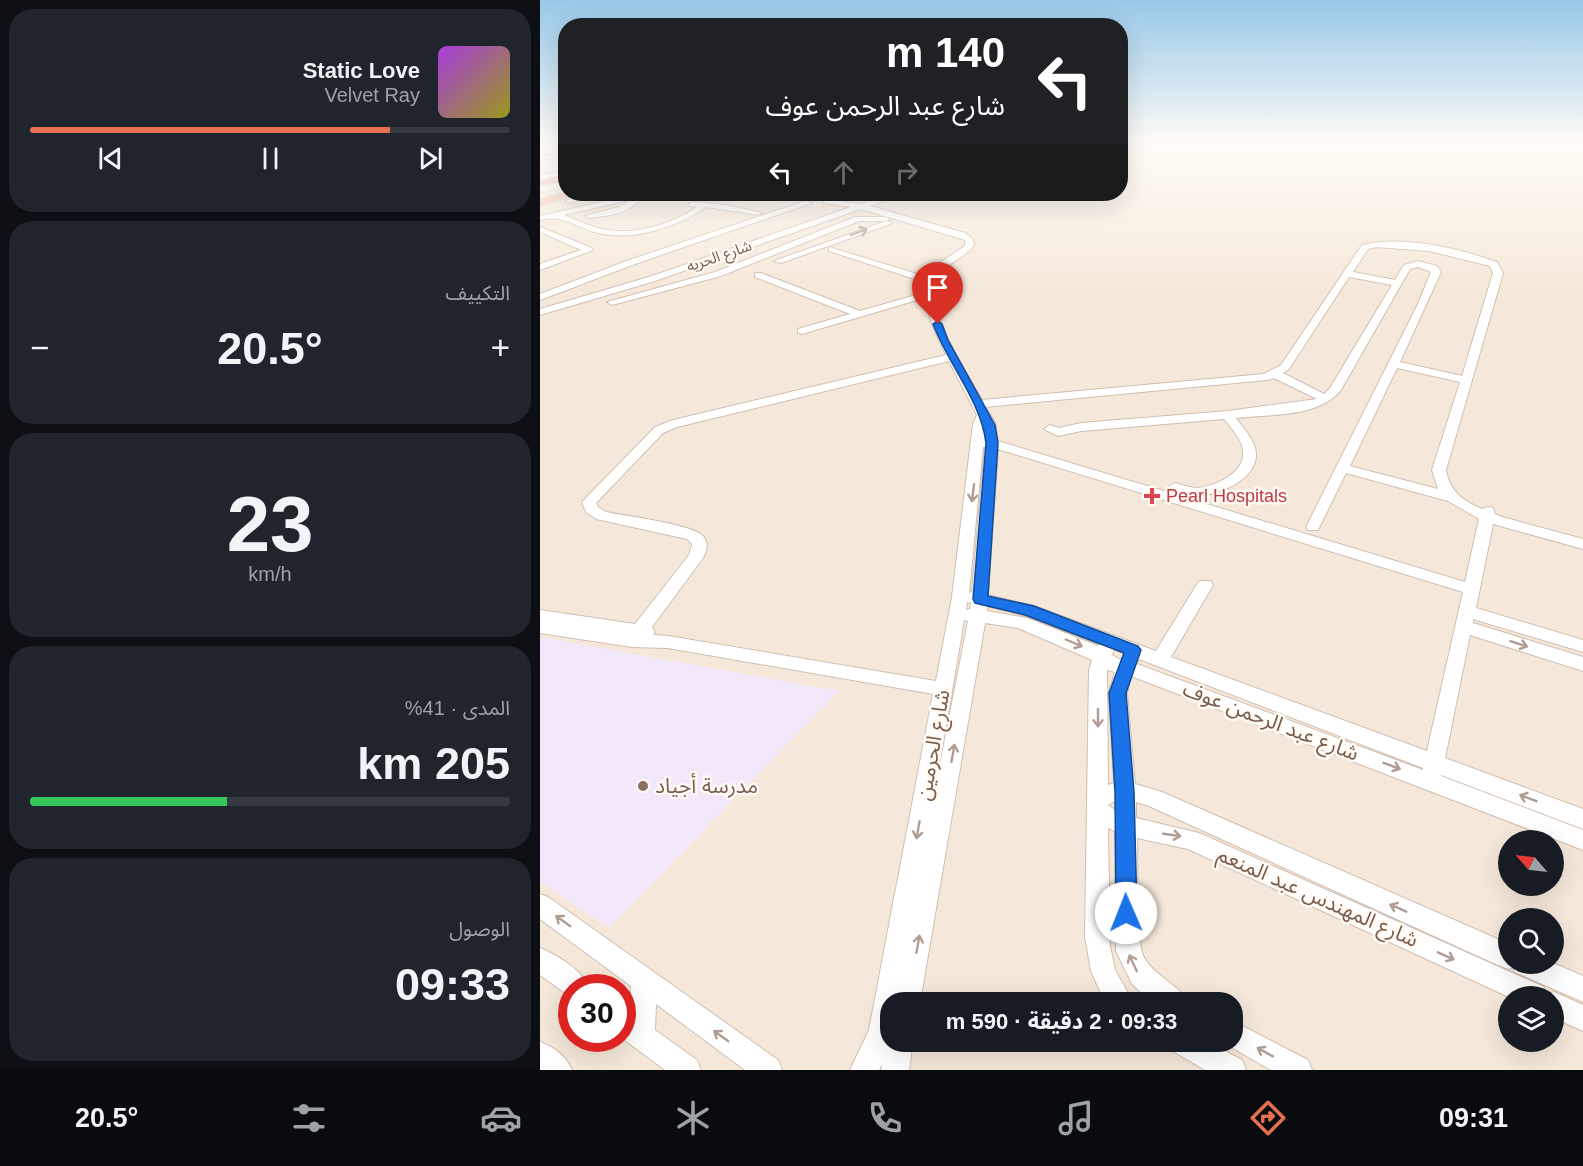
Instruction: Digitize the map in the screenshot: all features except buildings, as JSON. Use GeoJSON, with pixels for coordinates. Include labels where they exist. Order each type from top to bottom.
{"type":"FeatureCollection","features":[{"type":"Feature","properties":{"kind":"highway"},"geometry":{"type":"LineString","coordinates":[[540,202],[558,198]]}},
{"type":"Feature","properties":{"kind":"street"},"geometry":{"type":"LineString","coordinates":[[540,209],[570,201]]}},
{"type":"Feature","properties":{"kind":"street"},"geometry":{"type":"LineString","coordinates":[[540,218],[613,201]]}},
{"type":"Feature","properties":{"kind":"street"},"geometry":{"type":"LineString","coordinates":[[568,219],[622,209],[631,206],[636,201]]}},
{"type":"Feature","properties":{"kind":"street"},"geometry":{"type":"LineString","coordinates":[[697,206],[700,201]]}},
{"type":"Feature","properties":{"kind":"street"},"geometry":{"type":"LineString","coordinates":[[540,289],[621,258],[784,204],[815,201]]}},
{"type":"Feature","properties":{"kind":"street"},"geometry":{"type":"LineString","coordinates":[[846,201],[962,234],[971,242],[968,248],[948,261],[929,280],[928,294],[944,340],[981,409],[1256,379],[1276,374],[1285,367],[1365,247],[1384,243],[1473,257],[1494,264],[1498,273],[1438,478],[1442,488],[1456,501]]}},
{"type":"Feature","properties":{"kind":"street","name":"شارع الحريه"},"geometry":{"type":"LineString","coordinates":[[540,312],[666,275],[876,201]]}},
{"type":"Feature","properties":{"kind":"street"},"geometry":{"type":"LineString","coordinates":[[540,297],[796,202]]}},
{"type":"Feature","properties":{"kind":"street"},"geometry":{"type":"LineString","coordinates":[[697,206],[747,216]]}},
{"type":"Feature","properties":{"kind":"street"},"geometry":{"type":"LineString","coordinates":[[556,214],[612,233],[628,233],[660,223],[697,206],[758,213]]}},
{"type":"Feature","properties":{"kind":"street"},"geometry":{"type":"LineString","coordinates":[[592,307],[634,301],[720,273],[860,219],[882,220],[896,216]]}},
{"type":"Feature","properties":{"kind":"street"},"geometry":{"type":"LineString","coordinates":[[711,285],[906,218]]}},
{"type":"Feature","properties":{"kind":"street"},"geometry":{"type":"LineString","coordinates":[[540,229],[589,249],[540,267]]}},
{"type":"Feature","properties":{"kind":"street"},"geometry":{"type":"LineString","coordinates":[[805,240],[929,280]]}},
{"type":"Feature","properties":{"kind":"street"},"geometry":{"type":"LineString","coordinates":[[1050,429],[1058,432],[1081,427],[1228,416],[1306,406],[1325,399],[1335,390],[1409,265],[1424,265],[1436,270],[1313,527]]}},
{"type":"Feature","properties":{"kind":"street"},"geometry":{"type":"LineString","coordinates":[[720,273],[733,277]]}},
{"type":"Feature","properties":{"kind":"street"},"geometry":{"type":"LineString","coordinates":[[1347,274],[1397,283]]}},
{"type":"Feature","properties":{"kind":"street"},"geometry":{"type":"LineString","coordinates":[[758,275],[860,314]]}},
{"type":"Feature","properties":{"kind":"street"},"geometry":{"type":"LineString","coordinates":[[584,280],[587,288],[607,293]]}},
{"type":"Feature","properties":{"kind":"street"},"geometry":{"type":"LineString","coordinates":[[802,331],[928,294]]}},
{"type":"Feature","properties":{"kind":"street"},"geometry":{"type":"LineString","coordinates":[[636,635],[695,558],[701,547],[700,541],[692,534],[602,516],[591,509],[589,502],[659,430],[673,424],[953,357]]}},
{"type":"Feature","properties":{"kind":"street"},"geometry":{"type":"LineString","coordinates":[[1393,364],[1466,380]]}},
{"type":"Feature","properties":{"kind":"street"},"geometry":{"type":"LineString","coordinates":[[1276,374],[1325,399]]}},
{"type":"Feature","properties":{"kind":"street","name":"شارع الحرمين"},"geometry":{"type":"LineString","coordinates":[[909,992],[979,607],[989,448],[979,424],[981,409]]}},
{"type":"Feature","properties":{"kind":"street"},"geometry":{"type":"LineString","coordinates":[[1145,483],[1196,493],[1220,485],[1239,475],[1245,468],[1250,454],[1249,446],[1228,416]]}},
{"type":"Feature","properties":{"kind":"street"},"geometry":{"type":"LineString","coordinates":[[989,448],[1145,483],[1471,589]]}},
{"type":"Feature","properties":{"kind":"street","name":"شارع الحرمين"},"geometry":{"type":"LineString","coordinates":[[864,1070],[876,1049],[882,1030],[989,448]]}},
{"type":"Feature","properties":{"kind":"street"},"geometry":{"type":"LineString","coordinates":[[1045,449],[1127,478]]}},
{"type":"Feature","properties":{"kind":"street"},"geometry":{"type":"LineString","coordinates":[[1342,468],[1456,501],[1487,514],[1583,544]]}},
{"type":"Feature","properties":{"kind":"street"},"geometry":{"type":"LineString","coordinates":[[1432,772],[1487,514]]}},
{"type":"Feature","properties":{"kind":"street"},"geometry":{"type":"LineString","coordinates":[[1487,514],[1583,537]]}},
{"type":"Feature","properties":{"kind":"street"},"geometry":{"type":"LineString","coordinates":[[1160,660],[1205,585]]}},
{"type":"Feature","properties":{"kind":"street","name":"شارع عبد الرحمن عوف"},"geometry":{"type":"LineString","coordinates":[[959,606],[979,607],[1105,649],[1112,664],[1129,659],[1160,660],[1432,772],[1583,840]]}},
{"type":"Feature","properties":{"kind":"street"},"geometry":{"type":"LineString","coordinates":[[540,616],[668,642],[943,689]]}},
{"type":"Feature","properties":{"kind":"street"},"geometry":{"type":"LineString","coordinates":[[1465,618],[1583,646]]}},
{"type":"Feature","properties":{"kind":"street"},"geometry":{"type":"LineString","coordinates":[[1465,618],[1583,664]]}},
{"type":"Feature","properties":{"kind":"street"},"geometry":{"type":"LineString","coordinates":[[540,627],[636,635]]}},
{"type":"Feature","properties":{"kind":"street"},"geometry":{"type":"LineString","coordinates":[[1105,649],[1098,670],[1098,959],[1106,982],[1113,992]]}},
{"type":"Feature","properties":{"kind":"street"},"geometry":{"type":"LineString","coordinates":[[1129,659],[1118,693],[1125,792],[1128,951],[1134,967],[1154,992]]}},
{"type":"Feature","properties":{"kind":"street","name":"شارع عبد الرحمن عوف"},"geometry":{"type":"LineString","coordinates":[[1129,659],[1145,673],[1432,772],[1583,819]]}},
{"type":"Feature","properties":{"kind":"street"},"geometry":{"type":"LineString","coordinates":[[1098,806],[1110,793],[1125,792]]}},
{"type":"Feature","properties":{"kind":"street","name":"شارع المهندس عبد المنعم"},"geometry":{"type":"LineString","coordinates":[[1125,792],[1155,799],[1498,952]]}},
{"type":"Feature","properties":{"kind":"street","name":"شارع المهندس عبد المنعم"},"geometry":{"type":"LineString","coordinates":[[1098,806],[1125,826],[1191,840],[1513,986]]}},
{"type":"Feature","properties":{"kind":"street"},"geometry":{"type":"LineString","coordinates":[[540,905],[768,1070]]}},
{"type":"Feature","properties":{"kind":"street"},"geometry":{"type":"LineString","coordinates":[[540,960],[559,974]]}},
{"type":"Feature","properties":{"kind":"street"},"geometry":{"type":"LineString","coordinates":[[1549,974],[1583,989]]}},
{"type":"Feature","properties":{"kind":"street"},"geometry":{"type":"LineString","coordinates":[[636,1013],[644,980]]}},
{"type":"Feature","properties":{"kind":"street"},"geometry":{"type":"LineString","coordinates":[[1564,1009],[1583,1018]]}},
{"type":"Feature","properties":{"kind":"street"},"geometry":{"type":"LineString","coordinates":[[636,1032],[687,1070]]}},
{"type":"Feature","properties":{"kind":"street"},"geometry":{"type":"LineString","coordinates":[[1243,1040],[1298,1070]]}},
{"type":"Feature","properties":{"kind":"street"},"geometry":{"type":"LineString","coordinates":[[895,1070],[898,1052]]}},
{"type":"Feature","properties":{"kind":"street"},"geometry":{"type":"LineString","coordinates":[[1200,1052],[1232,1070]]}},
{"type":"Feature","properties":{"kind":"street"},"geometry":{"type":"LineString","coordinates":[[540,1055],[558,1070]]}},
{"type":"Feature","properties":{"kind":"shaded area"},"geometry":{"type":"Polygon","coordinates":[[[540,193],[558,193],[558,201],[1128,201],[1128,193],[1583,193],[1583,1070],[540,1070],[540,193]]]}},
{"type":"Feature","properties":{"kind":"shaded area","name":"مدرسة أجياد"},"geometry":{"type":"Polygon","coordinates":[[[540,637],[839,691],[609,928],[540,882],[540,637]]]}},
{"type":"Feature","properties":{"kind":"place","name":"Pearl Hospitals"},"geometry":{"type":"Point","coordinates":[1152,496]}},
{"type":"Feature","properties":{"kind":"place","name":"مدرسة أجياد"},"geometry":{"type":"Point","coordinates":[643,786]}},
{"type":"Feature","properties":{"kind":"route"},"geometry":{"type":"LineString","coordinates":[[938,324],[982,414],[988,419],[990,425],[992,443],[980,599],[1028,610],[1133,650],[1119,684],[1118,693],[1125,792],[1126,913]]}}]}
